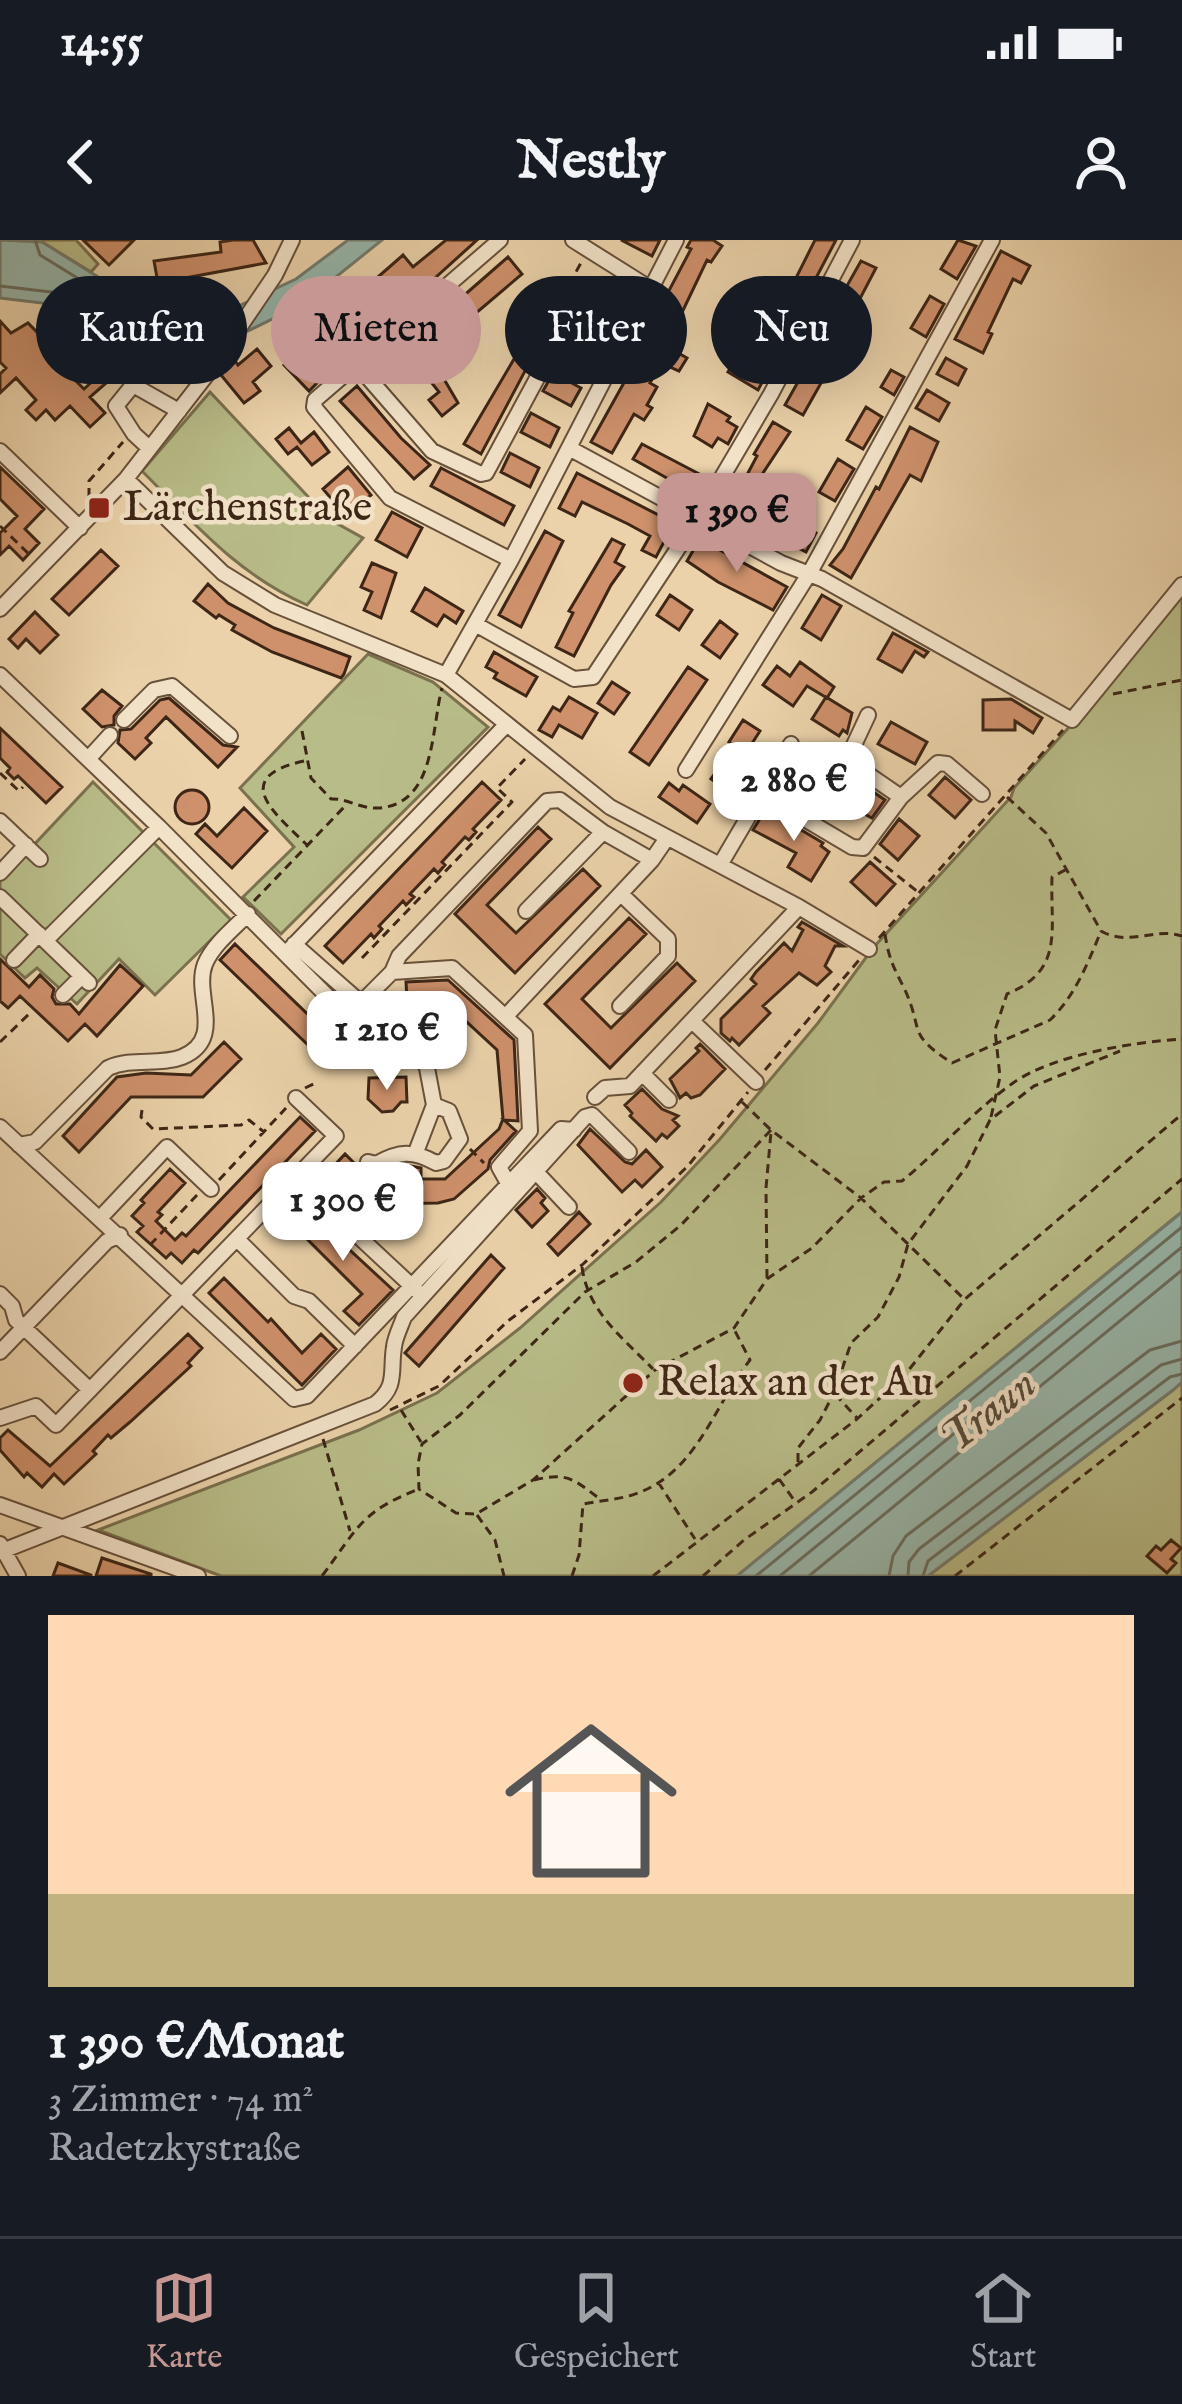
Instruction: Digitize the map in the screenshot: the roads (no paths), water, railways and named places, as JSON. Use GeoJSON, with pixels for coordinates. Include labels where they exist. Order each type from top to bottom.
{"type":"FeatureCollection","features":[{"type":"Feature","properties":{"kind":"street"},"geometry":{"type":"LineString","coordinates":[[0,609],[42,567],[74,523],[126,478],[275,275],[292,240]]}},
{"type":"Feature","properties":{"kind":"street"},"geometry":{"type":"LineString","coordinates":[[459,276],[500,240]]}},
{"type":"Feature","properties":{"kind":"street"},"geometry":{"type":"LineString","coordinates":[[573,240],[629,276]]}},
{"type":"Feature","properties":{"kind":"street"},"geometry":{"type":"LineString","coordinates":[[658,276],[676,240]]}},
{"type":"Feature","properties":{"kind":"street"},"geometry":{"type":"LineString","coordinates":[[475,624],[574,679],[586,681],[598,672],[771,394],[852,240]]}},
{"type":"Feature","properties":{"kind":"street"},"geometry":{"type":"LineString","coordinates":[[686,770],[809,574],[992,240]]}},
{"type":"Feature","properties":{"kind":"street"},"geometry":{"type":"LineString","coordinates":[[335,384],[315,400],[318,415],[391,498],[511,560]]}},
{"type":"Feature","properties":{"kind":"street"},"geometry":{"type":"LineString","coordinates":[[374,384],[432,451],[481,474],[534,384]]}},
{"type":"Feature","properties":{"kind":"street"},"geometry":{"type":"LineString","coordinates":[[446,675],[602,384]]}},
{"type":"Feature","properties":{"kind":"street"},"geometry":{"type":"LineString","coordinates":[[149,448],[116,406],[133,386],[179,411]]}},
{"type":"Feature","properties":{"kind":"street"},"geometry":{"type":"LineString","coordinates":[[569,448],[781,563],[885,613],[1072,720],[1182,586]]}},
{"type":"Feature","properties":{"kind":"street"},"geometry":{"type":"LineString","coordinates":[[0,451],[74,523]]}},
{"type":"Feature","properties":{"kind":"street"},"geometry":{"type":"LineString","coordinates":[[126,478],[223,573],[275,605],[446,675],[610,807],[869,949]]}},
{"type":"Feature","properties":{"kind":"street"},"geometry":{"type":"LineString","coordinates":[[0,675],[246,912],[361,1003],[412,1035],[427,1068],[434,1105],[416,1151]]}},
{"type":"Feature","properties":{"kind":"street"},"geometry":{"type":"LineString","coordinates":[[124,720],[154,691],[172,686],[230,736]]}},
{"type":"Feature","properties":{"kind":"street"},"geometry":{"type":"LineString","coordinates":[[868,715],[847,760],[901,797]]}},
{"type":"Feature","properties":{"kind":"street"},"geometry":{"type":"LineString","coordinates":[[291,948],[507,724]]}},
{"type":"Feature","properties":{"kind":"street"},"geometry":{"type":"LineString","coordinates":[[88,758],[110,735]]}},
{"type":"Feature","properties":{"kind":"street"},"geometry":{"type":"LineString","coordinates":[[720,865],[791,744]]}},
{"type":"Feature","properties":{"kind":"street"},"geometry":{"type":"LineString","coordinates":[[761,793],[852,847],[862,848],[901,797],[938,763],[947,764],[982,794]]}},
{"type":"Feature","properties":{"kind":"street"},"geometry":{"type":"LineString","coordinates":[[361,1003],[392,973],[399,956],[548,801],[560,800],[652,860]]}},
{"type":"Feature","properties":{"kind":"street"},"geometry":{"type":"LineString","coordinates":[[0,821],[40,859]]}},
{"type":"Feature","properties":{"kind":"street"},"geometry":{"type":"LineString","coordinates":[[14,960],[160,827]]}},
{"type":"Feature","properties":{"kind":"street"},"geometry":{"type":"LineString","coordinates":[[526,910],[603,832]]}},
{"type":"Feature","properties":{"kind":"street"},"geometry":{"type":"LineString","coordinates":[[506,1016],[627,888],[667,838]]}},
{"type":"Feature","properties":{"kind":"street"},"geometry":{"type":"LineString","coordinates":[[0,873],[26,845]]}},
{"type":"Feature","properties":{"kind":"street"},"geometry":{"type":"LineString","coordinates":[[620,1006],[670,949],[668,939],[627,888]]}},
{"type":"Feature","properties":{"kind":"street"},"geometry":{"type":"LineString","coordinates":[[0,897],[86,979],[63,994]]}},
{"type":"Feature","properties":{"kind":"street"},"geometry":{"type":"LineString","coordinates":[[595,1097],[605,1088],[630,1085],[799,907]]}},
{"type":"Feature","properties":{"kind":"street"},"geometry":{"type":"LineString","coordinates":[[19,1145],[34,1142],[109,1068],[119,1063],[177,1059],[197,1047],[208,1022],[203,967],[246,912]]}},
{"type":"Feature","properties":{"kind":"street"},"geometry":{"type":"LineString","coordinates":[[291,948],[345,1014]]}},
{"type":"Feature","properties":{"kind":"street"},"geometry":{"type":"LineString","coordinates":[[392,973],[452,968],[525,1035],[530,1131],[500,1167],[507,1184]]}},
{"type":"Feature","properties":{"kind":"street"},"geometry":{"type":"LineString","coordinates":[[692,1021],[756,1082]]}},
{"type":"Feature","properties":{"kind":"street"},"geometry":{"type":"LineString","coordinates":[[642,1073],[669,1100]]}},
{"type":"Feature","properties":{"kind":"street"},"geometry":{"type":"LineString","coordinates":[[0,1418],[36,1406],[56,1425],[336,1136],[296,1098]]}},
{"type":"Feature","properties":{"kind":"street"},"geometry":{"type":"LineString","coordinates":[[368,1162],[376,1164],[392,1155],[416,1151],[436,1163],[445,1162],[460,1139],[448,1111],[434,1105]]}},
{"type":"Feature","properties":{"kind":"street"},"geometry":{"type":"LineString","coordinates":[[0,1126],[101,1217],[113,1238],[141,1255],[294,1399],[307,1396],[417,1291],[537,1173],[585,1117],[592,1115],[629,1152]]}},
{"type":"Feature","properties":{"kind":"street"},"geometry":{"type":"LineString","coordinates":[[18,1576],[2,1553],[62,1524],[375,1404],[388,1394],[394,1380],[394,1346],[417,1291],[507,1184],[561,1129],[574,1130]]}},
{"type":"Feature","properties":{"kind":"street"},"geometry":{"type":"LineString","coordinates":[[101,1217],[167,1148],[211,1189]]}},
{"type":"Feature","properties":{"kind":"street"},"geometry":{"type":"LineString","coordinates":[[537,1173],[569,1207]]}},
{"type":"Feature","properties":{"kind":"street"},"geometry":{"type":"LineString","coordinates":[[297,1178],[417,1291]]}},
{"type":"Feature","properties":{"kind":"street"},"geometry":{"type":"LineString","coordinates":[[0,1352],[113,1238]]}},
{"type":"Feature","properties":{"kind":"street"},"geometry":{"type":"LineString","coordinates":[[237,1240],[355,1346]]}},
{"type":"Feature","properties":{"kind":"street"},"geometry":{"type":"LineString","coordinates":[[0,1294],[23,1328],[90,1390]]}},
{"type":"Feature","properties":{"kind":"street"},"geometry":{"type":"LineString","coordinates":[[0,1505],[198,1576]]}},
{"type":"Feature","properties":{"kind":"water"},"geometry":{"type":"Polygon","coordinates":[[[0,240],[42,242],[97,276],[36,276],[36,302],[0,298],[0,240]]]}},
{"type":"Feature","properties":{"kind":"water"},"geometry":{"type":"Polygon","coordinates":[[[348,240],[382,240],[337,276],[300,276],[348,240]]]}},
{"type":"Feature","properties":{"kind":"water"},"geometry":{"type":"Polygon","coordinates":[[[271,291],[271,320],[247,331],[247,302],[271,291]]]}},
{"type":"Feature","properties":{"kind":"water","name":"Traun"},"geometry":{"type":"Polygon","coordinates":[[[1182,1212],[1182,1382],[1173,1390],[928,1576],[737,1576],[1182,1212]]]}},
{"type":"Feature","properties":{"kind":"place","name":"Lärchenstraße"},"geometry":{"type":"Point","coordinates":[99,508]}},
{"type":"Feature","properties":{"kind":"place","name":"Relax an der Au"},"geometry":{"type":"Point","coordinates":[633,1383]}}]}
